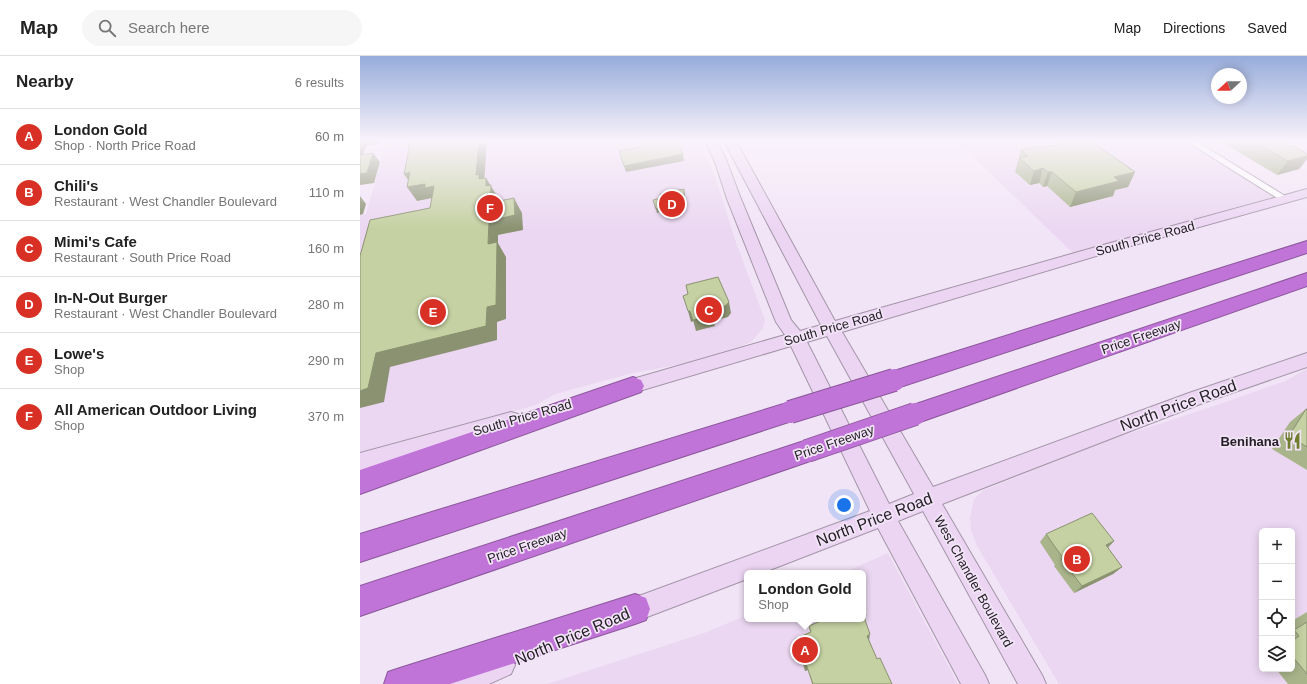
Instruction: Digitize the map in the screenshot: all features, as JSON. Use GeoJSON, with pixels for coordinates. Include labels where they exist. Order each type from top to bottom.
{"type":"FeatureCollection","features":[{"type":"Feature","properties":{"kind":"highway"},"geometry":{"type":"LineString","coordinates":[[360,548],[894,380],[1307,247]]}},
{"type":"Feature","properties":{"kind":"highway","name":"Price Freeway"},"geometry":{"type":"LineString","coordinates":[[360,600],[915,414],[1307,278]]}},
{"type":"Feature","properties":{"kind":"highway"},"geometry":{"type":"LineString","coordinates":[[360,482],[633,386]]}},
{"type":"Feature","properties":{"kind":"highway"},"geometry":{"type":"LineString","coordinates":[[400,684],[635,609]]}},
{"type":"Feature","properties":{"kind":"main road"},"geometry":{"type":"LineString","coordinates":[[724,170],[784,322],[796,338],[896,542],[976,684]]}},
{"type":"Feature","properties":{"kind":"main road","name":"West Chandler Boulevard"},"geometry":{"type":"LineString","coordinates":[[746,170],[831,328],[1033,684]]}},
{"type":"Feature","properties":{"kind":"main road","name":"South Price Road"},"geometry":{"type":"LineString","coordinates":[[360,462],[633,386],[1108,248],[1307,193]]}},
{"type":"Feature","properties":{"kind":"main road","name":"North Price Road"},"geometry":{"type":"LineString","coordinates":[[457,684],[635,609],[1189,400],[1301,362]]}},
{"type":"Feature","properties":{"kind":"street"},"geometry":{"type":"LineString","coordinates":[[1239,170],[1286,199]]}},
{"type":"Feature","properties":{"kind":"shaded area"},"geometry":{"type":"Polygon","coordinates":[[[379,170],[713,170],[734,237],[765,320],[763,328],[751,342],[734,349],[686,363],[629,374],[555,394],[536,405],[360,455],[360,215],[366,214],[379,170]]]}},
{"type":"Feature","properties":{"kind":"shaded area"},"geometry":{"type":"Polygon","coordinates":[[[987,170],[1238,170],[1285,199],[1077,257],[987,170]]]}},
{"type":"Feature","properties":{"kind":"shaded area"},"geometry":{"type":"Polygon","coordinates":[[[1307,369],[1307,684],[1059,684],[977,546],[971,530],[970,518],[974,499],[984,490],[1109,440],[1285,381],[1307,369]]]}},
{"type":"Feature","properties":{"kind":"shaded area"},"geometry":{"type":"Polygon","coordinates":[[[888,553],[958,684],[547,684],[707,632],[744,616],[744,622],[866,622],[866,570],[850,570],[888,553]]]}},
{"type":"Feature","properties":{"kind":"building"},"geometry":{"type":"Polygon","coordinates":[[[360,170],[368,170],[367,173],[360,174],[360,170]]]}},
{"type":"Feature","properties":{"kind":"building"},"geometry":{"type":"Polygon","coordinates":[[[405,170],[476,170],[476,175],[479,174],[479,179],[486,178],[486,186],[491,185],[490,203],[514,198],[515,215],[489,221],[488,244],[497,242],[496,305],[487,307],[486,326],[376,353],[368,388],[360,391],[360,256],[370,220],[430,208],[434,186],[425,188],[425,184],[407,187],[410,172],[404,174],[405,170]]]}},
{"type":"Feature","properties":{"kind":"building"},"geometry":{"type":"Polygon","coordinates":[[[1046,170],[1133,170],[1135,172],[1114,177],[1119,181],[1076,192],[1052,172],[1046,170]]]}},
{"type":"Feature","properties":{"kind":"building"},"geometry":{"type":"Polygon","coordinates":[[[684,189],[685,203],[656,209],[653,200],[661,198],[660,194],[684,189]]]}},
{"type":"Feature","properties":{"kind":"building"},"geometry":{"type":"Polygon","coordinates":[[[718,277],[729,302],[725,306],[710,310],[712,315],[693,320],[683,296],[688,294],[686,285],[718,277]]]}},
{"type":"Feature","properties":{"kind":"building"},"geometry":{"type":"Polygon","coordinates":[[[1307,409],[1307,447],[1289,436],[1307,409]]]}},
{"type":"Feature","properties":{"kind":"building"},"geometry":{"type":"Polygon","coordinates":[[[1092,513],[1114,541],[1106,545],[1122,567],[1082,586],[1061,559],[1063,558],[1046,534],[1092,513]]]}},
{"type":"Feature","properties":{"kind":"building"},"geometry":{"type":"Polygon","coordinates":[[[818,622],[866,622],[870,634],[867,636],[877,659],[880,658],[892,684],[813,684],[806,664],[804,665],[795,639],[811,632],[809,626],[818,622]]]}},
{"type":"Feature","properties":{"kind":"building"},"geometry":{"type":"Polygon","coordinates":[[[1307,622],[1307,674],[1295,660],[1295,639],[1299,636],[1295,629],[1307,622]]]}},
{"type":"Feature","properties":{"kind":"place","name":"In-N-Out Burger"},"geometry":{"type":"Point","coordinates":[672,204]}},
{"type":"Feature","properties":{"kind":"place","name":"All American Outdoor Living"},"geometry":{"type":"Point","coordinates":[490,208]}},
{"type":"Feature","properties":{"kind":"place","name":"Mimi's Cafe"},"geometry":{"type":"Point","coordinates":[709,310]}},
{"type":"Feature","properties":{"kind":"place","name":"Lowe's"},"geometry":{"type":"Point","coordinates":[433,312]}},
{"type":"Feature","properties":{"kind":"place","name":"Benihana"},"geometry":{"type":"Point","coordinates":[1292,441]}},
{"type":"Feature","properties":{"kind":"place","name":"Chili's"},"geometry":{"type":"Point","coordinates":[1077,559]}},
{"type":"Feature","properties":{"kind":"place","name":"London Gold"},"geometry":{"type":"Point","coordinates":[805,650]}}]}
